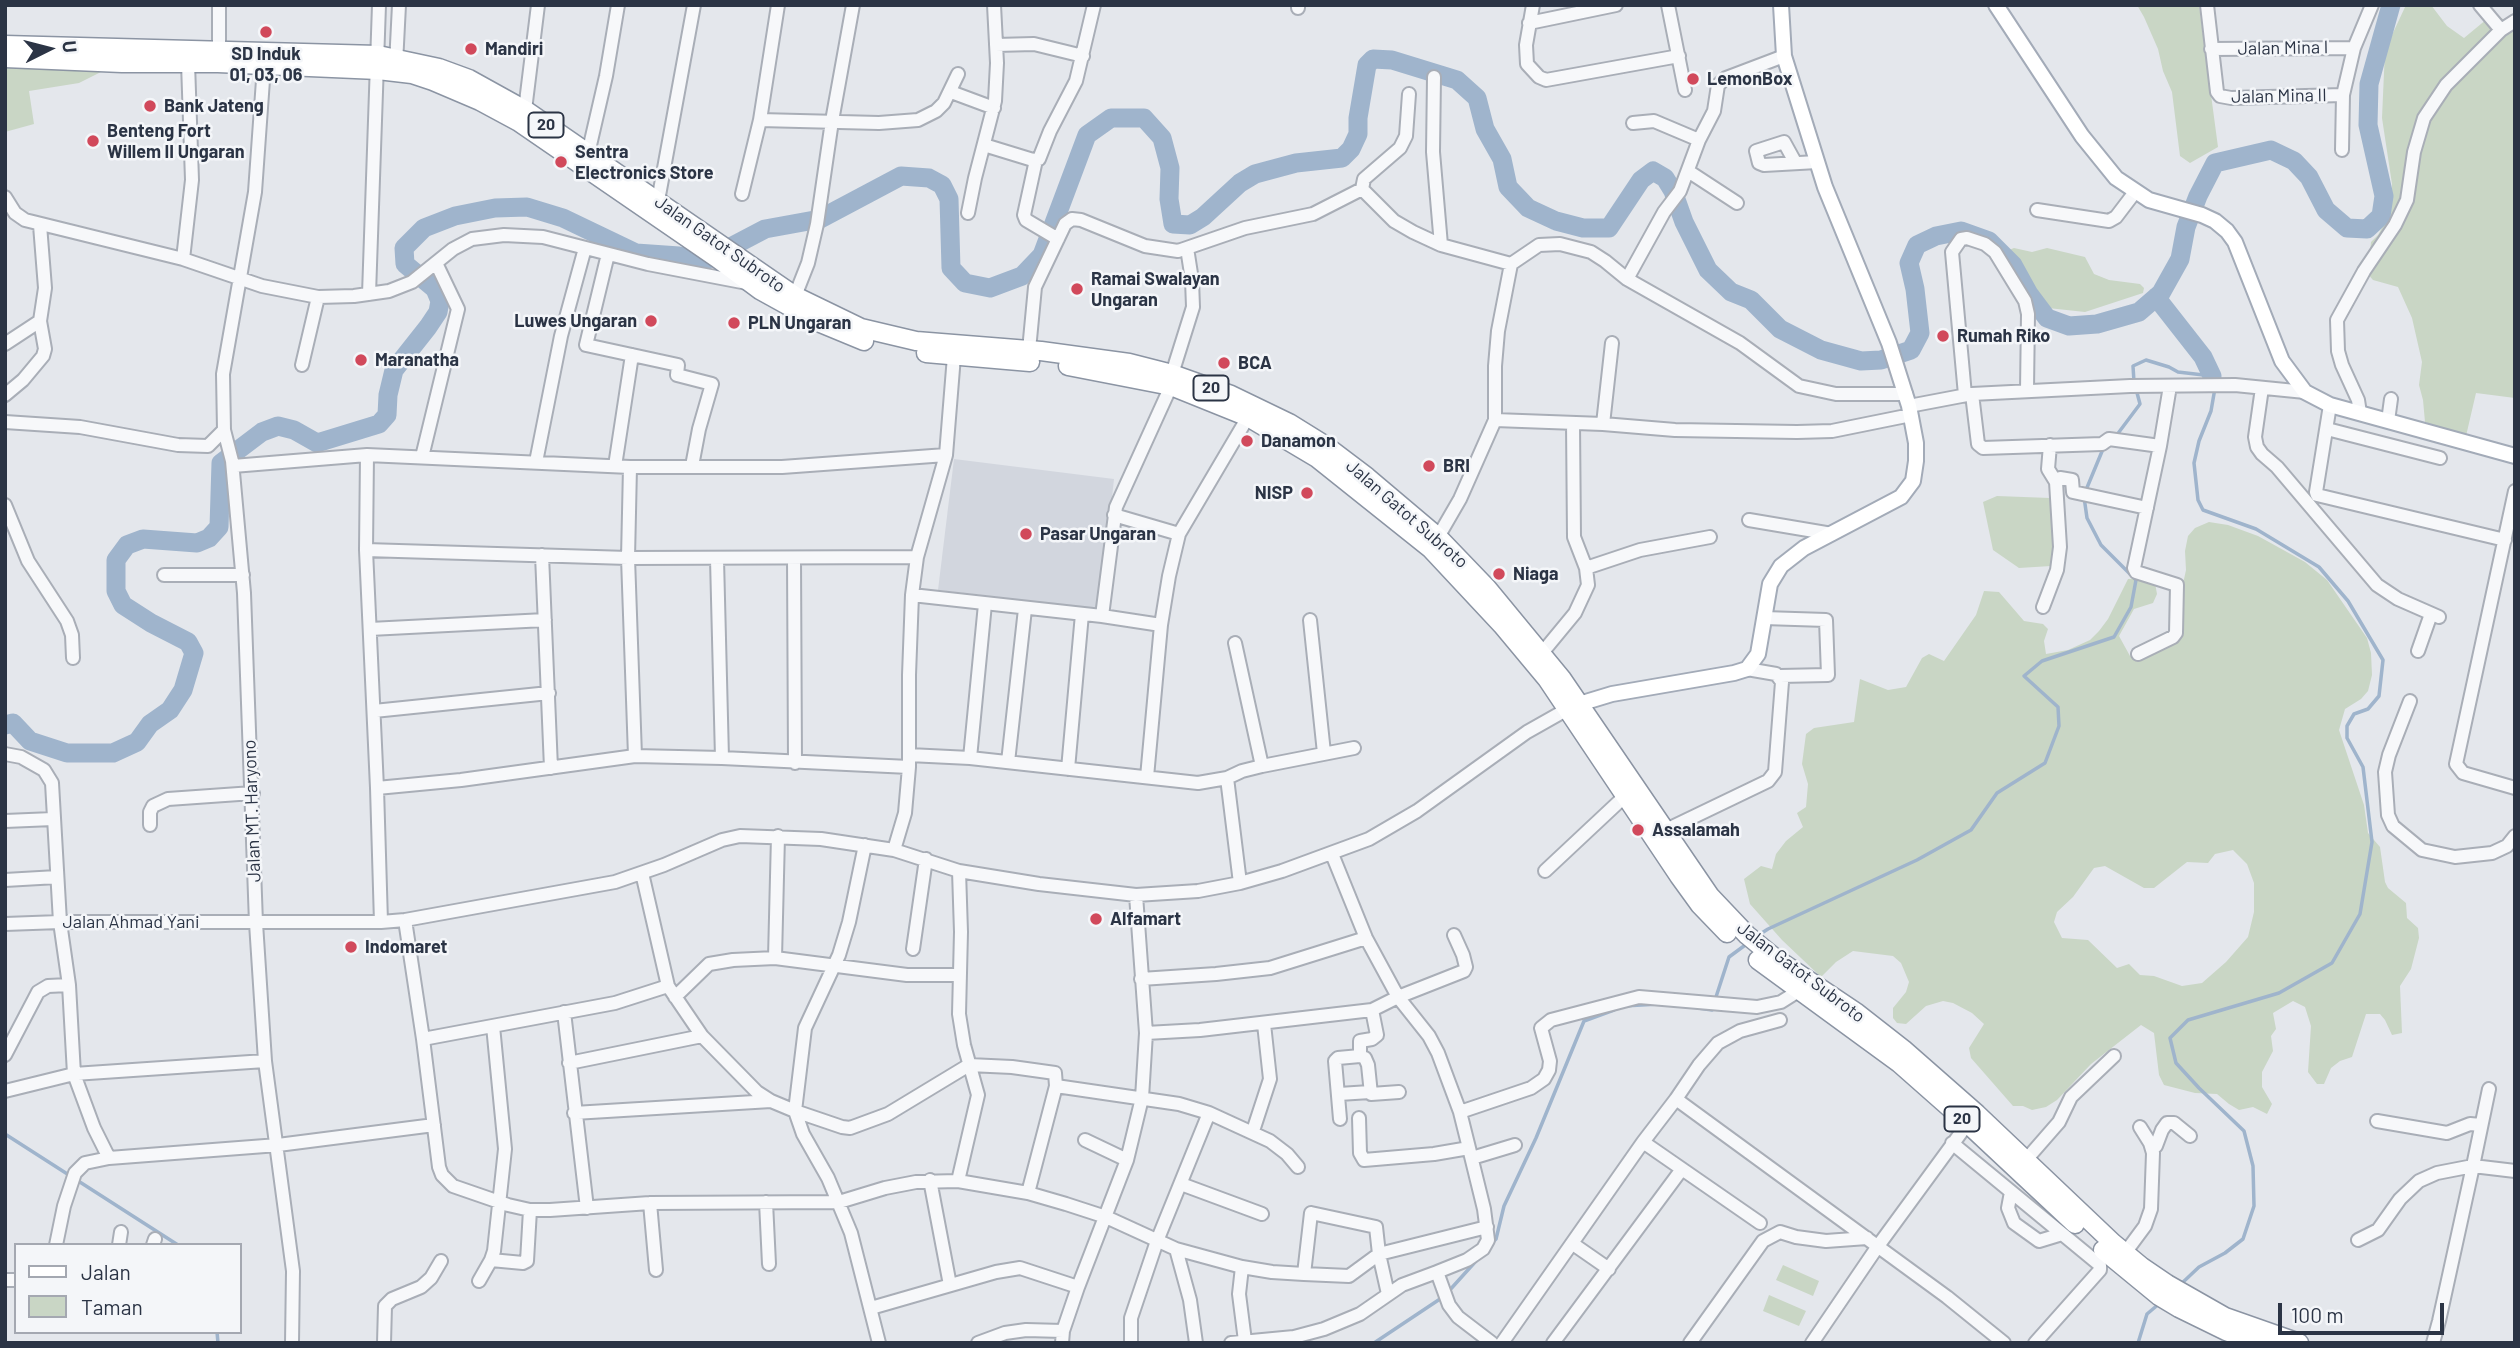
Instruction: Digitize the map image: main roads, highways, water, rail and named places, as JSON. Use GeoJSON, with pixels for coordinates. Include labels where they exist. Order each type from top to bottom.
{"type":"FeatureCollection","features":[{"type":"Feature","properties":{"kind":"highway","name":"20"},"geometry":{"type":"LineString","coordinates":[[5,45],[219,51],[387,64]]}},
{"type":"Feature","properties":{"kind":"highway","name":"20"},"geometry":{"type":"LineString","coordinates":[[5,58],[264,66],[387,64]]}},
{"type":"Feature","properties":{"kind":"highway","name":"Jalan Gatot Subroto"},"geometry":{"type":"LineString","coordinates":[[387,64],[469,79],[525,110],[658,201],[717,258],[750,283],[797,312],[857,339],[899,349],[1085,368],[1172,380],[1248,417],[1317,458],[1431,549],[1574,706],[1710,896],[1750,946],[1866,1020],[1972,1118],[2104,1251],[2163,1290],[2259,1343]]}},
{"type":"Feature","properties":{"kind":"highway","name":"Jalan Gatot Subroto"},"geometry":{"type":"LineString","coordinates":[[387,64],[461,93],[519,122],[694,234],[795,296],[841,320],[884,335],[916,341],[1105,359],[1231,395],[1315,438],[1367,477],[1438,537],[1488,588],[1542,653],[1624,796],[1700,905],[1800,990],[1876,1044],[2025,1161],[2163,1290]]}},
{"type":"Feature","properties":{"kind":"highway","name":"Jalan Gatot Subroto"},"geometry":{"type":"LineString","coordinates":[[2226,1324],[2299,1343]]}},
{"type":"Feature","properties":{"kind":"main road"},"geometry":{"type":"LineString","coordinates":[[1574,706],[1612,694],[1734,673],[1747,668],[1758,654],[1770,584],[1775,573],[1804,548],[1887,506],[1909,490],[1913,481],[1916,461],[1909,405],[1889,342],[1817,162],[1784,56],[1781,5]]}},
{"type":"Feature","properties":{"kind":"main road"},"geometry":{"type":"LineString","coordinates":[[1996,5],[2081,136],[2116,178],[2149,200],[2215,221],[2235,242],[2282,360],[2305,392],[2330,405],[2515,456]]}},
{"type":"Feature","properties":{"kind":"waterway"},"geometry":{"type":"LineString","coordinates":[[5,725],[13,723],[30,741],[67,753],[113,753],[137,742],[150,724],[170,710],[183,690],[194,653],[188,642],[123,605],[116,591],[116,560],[127,545],[143,539],[197,543],[209,538],[219,527],[221,463],[262,432],[278,426],[294,430],[317,443],[379,424],[387,415],[394,370],[428,327],[438,312],[440,301],[435,289],[405,264],[404,248],[424,228],[455,216],[495,208],[527,207],[563,218],[636,253],[704,261],[765,229],[820,219],[901,176],[929,178],[942,185],[949,199],[951,268],[965,283],[990,288],[1022,276],[1042,255],[1087,135],[1111,118],[1144,118],[1162,138],[1170,168],[1169,199],[1173,224],[1190,225],[1203,217],[1240,183],[1255,174],[1296,163],[1342,158],[1351,149],[1358,134],[1367,65],[1373,59],[1392,60],[1457,80],[1477,98],[1485,129],[1502,159],[1508,187],[1528,208],[1556,221],[1583,228],[1609,228],[1641,180],[1653,171],[1665,178],[1673,191],[1684,222],[1708,270],[1731,292],[1751,300],[1780,329],[1821,350],[1861,361],[1881,360],[1911,350],[1920,333],[1909,263],[1917,245],[1936,236],[1961,231],[1989,241],[2013,265],[2029,294],[2047,318],[2069,326],[2097,324],[2139,312],[2161,293],[2180,259],[2186,227],[2215,163],[2271,150],[2294,161],[2309,177],[2326,210],[2347,228],[2367,229],[2381,216],[2384,196],[2368,125],[2369,84],[2391,5]]}},
{"type":"Feature","properties":{"kind":"waterway"},"geometry":{"type":"LineString","coordinates":[[2156,297],[2203,357],[2212,376]]}},
{"type":"Feature","properties":{"kind":"waterway"},"geometry":{"type":"LineString","coordinates":[[2134,382],[2133,366],[2146,360],[2178,372],[2212,376],[2213,381]]}},
{"type":"Feature","properties":{"kind":"waterway"},"geometry":{"type":"LineString","coordinates":[[2181,1284],[2199,1267],[2225,1253],[2243,1239],[2254,1206],[2253,1166],[2244,1131],[2176,1063],[2170,1038],[2188,1020],[2279,993],[2332,963],[2360,914],[2372,842],[2363,767],[2347,738],[2347,726],[2354,714],[2368,709],[2379,696],[2383,660],[2348,601],[2319,567],[2256,529],[2203,510],[2198,500],[2194,463],[2211,411],[2215,388]]}},
{"type":"Feature","properties":{"kind":"waterway"},"geometry":{"type":"LineString","coordinates":[[2116,436],[2140,404],[2136,389]]}},
{"type":"Feature","properties":{"kind":"waterway"},"geometry":{"type":"LineString","coordinates":[[2086,490],[2103,449]]}},
{"type":"Feature","properties":{"kind":"waterway"},"geometry":{"type":"LineString","coordinates":[[1757,936],[1917,860],[1971,830],[1997,793],[2045,763],[2059,726],[2058,707],[2024,676],[2042,661],[2114,637],[2131,607],[2136,580],[2101,545],[2087,518],[2084,497]]}},
{"type":"Feature","properties":{"kind":"waterway"},"geometry":{"type":"LineString","coordinates":[[1715,1000],[1729,957],[1748,943]]}},
{"type":"Feature","properties":{"kind":"waterway"},"geometry":{"type":"LineString","coordinates":[[1624,1006],[1659,1004]]}},
{"type":"Feature","properties":{"kind":"waterway"},"geometry":{"type":"LineString","coordinates":[[1698,1008],[1712,1008]]}},
{"type":"Feature","properties":{"kind":"waterway"},"geometry":{"type":"LineString","coordinates":[[1493,1242],[1504,1206],[1536,1138],[1584,1021],[1614,1010]]}},
{"type":"Feature","properties":{"kind":"waterway"},"geometry":{"type":"LineString","coordinates":[[5,1134],[175,1243]]}},
{"type":"Feature","properties":{"kind":"waterway"},"geometry":{"type":"LineString","coordinates":[[1448,1292],[1476,1261]]}},
{"type":"Feature","properties":{"kind":"waterway"},"geometry":{"type":"LineString","coordinates":[[1374,1343],[1443,1297]]}},
{"type":"Feature","properties":{"kind":"waterway"},"geometry":{"type":"LineString","coordinates":[[2138,1343],[2147,1314],[2160,1303]]}},
{"type":"Feature","properties":{"kind":"waterway"},"geometry":{"type":"LineString","coordinates":[[217,1334],[218,1343]]}},
{"type":"Feature","properties":{"kind":"place","name":"SD Induk 01, 03, 06"},"geometry":{"type":"Point","coordinates":[266,32]}},
{"type":"Feature","properties":{"kind":"place","name":"Mandiri"},"geometry":{"type":"Point","coordinates":[471,49]}},
{"type":"Feature","properties":{"kind":"place","name":"LemonBox"},"geometry":{"type":"Point","coordinates":[1693,79]}},
{"type":"Feature","properties":{"kind":"place","name":"Bank Jateng"},"geometry":{"type":"Point","coordinates":[150,106]}},
{"type":"Feature","properties":{"kind":"place","name":"Benteng Fort Willem II Ungaran"},"geometry":{"type":"Point","coordinates":[93,141]}},
{"type":"Feature","properties":{"kind":"place","name":"Sentra Electronics Store"},"geometry":{"type":"Point","coordinates":[561,162]}},
{"type":"Feature","properties":{"kind":"place","name":"Ramai Swalayan Ungaran"},"geometry":{"type":"Point","coordinates":[1077,289]}},
{"type":"Feature","properties":{"kind":"place","name":"Luwes Ungaran"},"geometry":{"type":"Point","coordinates":[651,321]}},
{"type":"Feature","properties":{"kind":"place","name":"PLN Ungaran"},"geometry":{"type":"Point","coordinates":[734,323]}},
{"type":"Feature","properties":{"kind":"place","name":"Rumah Riko"},"geometry":{"type":"Point","coordinates":[1943,336]}},
{"type":"Feature","properties":{"kind":"place","name":"Maranatha"},"geometry":{"type":"Point","coordinates":[361,360]}},
{"type":"Feature","properties":{"kind":"place","name":"BCA"},"geometry":{"type":"Point","coordinates":[1224,363]}},
{"type":"Feature","properties":{"kind":"place","name":"Danamon"},"geometry":{"type":"Point","coordinates":[1247,441]}},
{"type":"Feature","properties":{"kind":"place","name":"BRI"},"geometry":{"type":"Point","coordinates":[1429,466]}},
{"type":"Feature","properties":{"kind":"place","name":"NISP"},"geometry":{"type":"Point","coordinates":[1307,493]}},
{"type":"Feature","properties":{"kind":"place","name":"Pasar Ungaran"},"geometry":{"type":"Point","coordinates":[1026,534]}},
{"type":"Feature","properties":{"kind":"place","name":"Niaga"},"geometry":{"type":"Point","coordinates":[1499,574]}},
{"type":"Feature","properties":{"kind":"place","name":"Assalamah"},"geometry":{"type":"Point","coordinates":[1638,830]}},
{"type":"Feature","properties":{"kind":"place","name":"Alfamart"},"geometry":{"type":"Point","coordinates":[1096,919]}},
{"type":"Feature","properties":{"kind":"place","name":"Indomaret"},"geometry":{"type":"Point","coordinates":[351,947]}}]}
